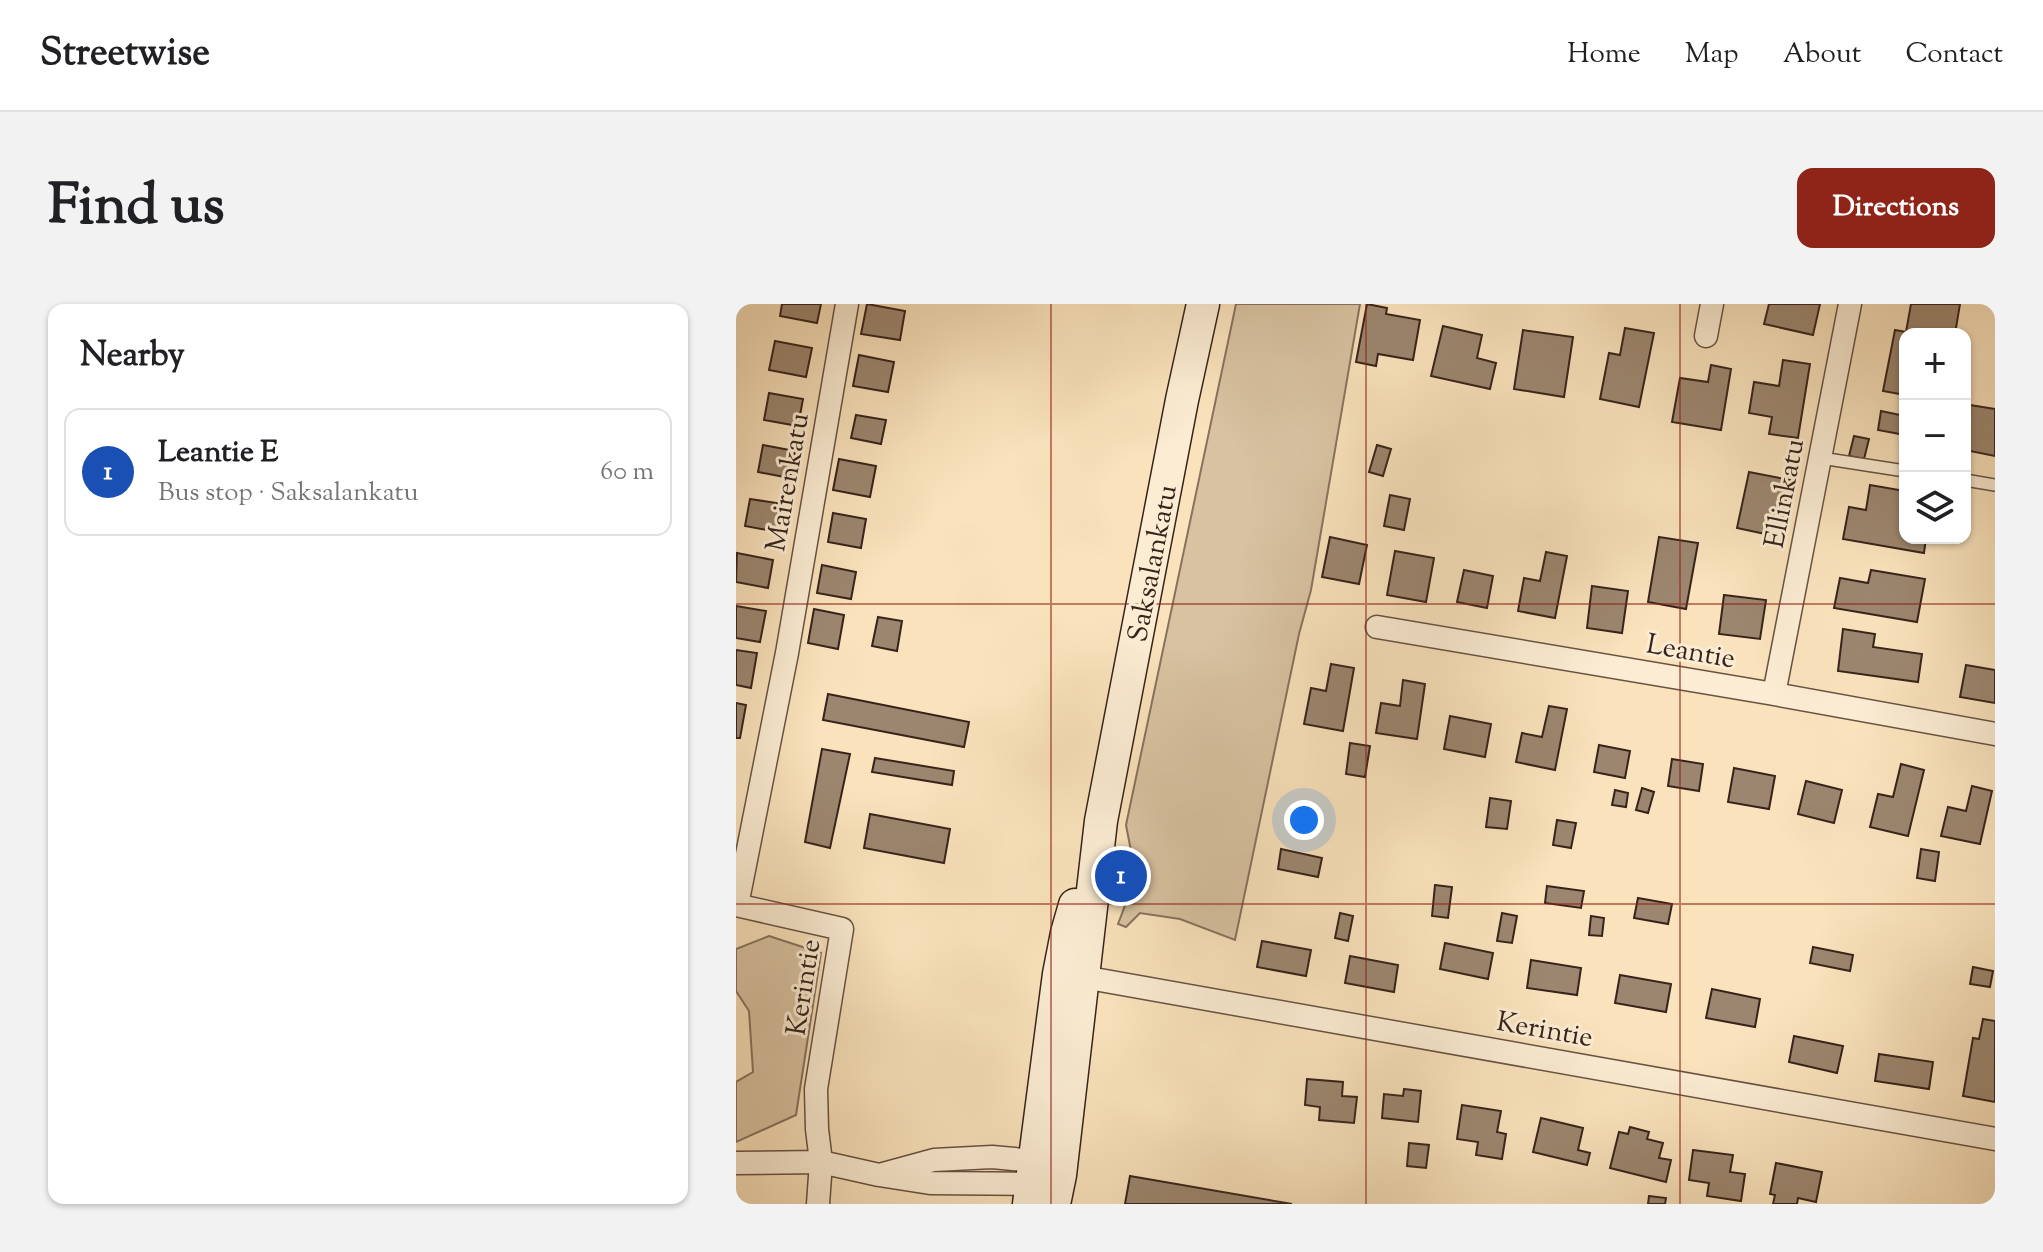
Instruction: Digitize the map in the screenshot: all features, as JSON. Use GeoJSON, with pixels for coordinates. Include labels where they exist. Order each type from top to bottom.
{"type":"FeatureCollection","features":[{"type":"Feature","properties":{"kind":"main road","name":"Saksalankatu"},"geometry":{"type":"LineString","coordinates":[[1042,1185],[1083,977],[1101,821],[1203,304]]}},
{"type":"Feature","properties":{"kind":"main road","name":"Saksalankatu"},"geometry":{"type":"LineString","coordinates":[[1042,1185],[1059,974],[1067,933],[1101,821]]}},
{"type":"Feature","properties":{"kind":"street","name":"Mairenkatu"},"geometry":{"type":"LineString","coordinates":[[737,905],[787,653],[847,304]]}},
{"type":"Feature","properties":{"kind":"street"},"geometry":{"type":"LineString","coordinates":[[1706,336],[1712,304]]}},
{"type":"Feature","properties":{"kind":"street","name":"Ellinkatu"},"geometry":{"type":"LineString","coordinates":[[1774,694],[1850,304]]}},
{"type":"Feature","properties":{"kind":"street","name":"Leantie"},"geometry":{"type":"LineString","coordinates":[[1377,627],[1995,734]]}},
{"type":"Feature","properties":{"kind":"street","name":"Kerintie"},"geometry":{"type":"LineString","coordinates":[[737,905],[842,929],[816,1089],[821,1162]]}},
{"type":"Feature","properties":{"kind":"street","name":"Kerintie"},"geometry":{"type":"LineString","coordinates":[[1083,977],[1995,1139]]}},
{"type":"Feature","properties":{"kind":"street"},"geometry":{"type":"LineString","coordinates":[[736,1163],[821,1162],[879,1175],[934,1160],[992,1157],[1042,1185]]}},
{"type":"Feature","properties":{"kind":"street"},"geometry":{"type":"LineString","coordinates":[[818,1204],[821,1162]]}},
{"type":"Feature","properties":{"kind":"lane"},"geometry":{"type":"LineString","coordinates":[[1821,458],[1899,470]]}},
{"type":"Feature","properties":{"kind":"lane"},"geometry":{"type":"LineString","coordinates":[[1971,481],[1995,485]]}},
{"type":"Feature","properties":{"kind":"shaded area"},"geometry":{"type":"Polygon","coordinates":[[[1236,304],[1360,304],[1311,590],[1235,940],[1180,919],[1140,913],[1126,927],[1118,924],[1136,877],[1126,825],[1236,304]]]}},
{"type":"Feature","properties":{"kind":"shaded area"},"geometry":{"type":"Polygon","coordinates":[[[769,936],[821,953],[796,1115],[736,1142],[736,1082],[753,1072],[749,1011],[736,991],[736,949],[769,936]]]}},
{"type":"Feature","properties":{"kind":"building"},"geometry":{"type":"Polygon","coordinates":[[[782,304],[821,304],[817,323],[780,316],[782,304]]]}},
{"type":"Feature","properties":{"kind":"building"},"geometry":{"type":"Polygon","coordinates":[[[867,304],[905,311],[900,340],[861,334],[867,304]]]}},
{"type":"Feature","properties":{"kind":"building"},"geometry":{"type":"Polygon","coordinates":[[[1367,304],[1387,308],[1386,314],[1420,320],[1413,360],[1378,354],[1376,366],[1356,362],[1367,304]]]}},
{"type":"Feature","properties":{"kind":"building"},"geometry":{"type":"Polygon","coordinates":[[[1769,304],[1820,304],[1813,335],[1764,324],[1769,304]]]}},
{"type":"Feature","properties":{"kind":"building"},"geometry":{"type":"Polygon","coordinates":[[[1911,304],[1960,304],[1956,328],[1907,328],[1911,304]]]}},
{"type":"Feature","properties":{"kind":"building"},"geometry":{"type":"Polygon","coordinates":[[[1443,326],[1482,335],[1477,358],[1496,363],[1490,389],[1431,376],[1443,326]]]}},
{"type":"Feature","properties":{"kind":"building"},"geometry":{"type":"Polygon","coordinates":[[[1625,328],[1654,333],[1639,407],[1600,399],[1609,353],[1620,355],[1625,328]]]}},
{"type":"Feature","properties":{"kind":"building"},"geometry":{"type":"Polygon","coordinates":[[[1523,330],[1573,337],[1564,397],[1514,389],[1523,330]]]}},
{"type":"Feature","properties":{"kind":"building"},"geometry":{"type":"Polygon","coordinates":[[[1895,330],[1899,331],[1899,394],[1883,391],[1895,330]]]}},
{"type":"Feature","properties":{"kind":"building"},"geometry":{"type":"Polygon","coordinates":[[[775,341],[812,348],[806,377],[769,370],[775,341]]]}},
{"type":"Feature","properties":{"kind":"building"},"geometry":{"type":"Polygon","coordinates":[[[859,355],[894,362],[888,392],[853,386],[859,355]]]}},
{"type":"Feature","properties":{"kind":"building"},"geometry":{"type":"Polygon","coordinates":[[[1783,360],[1810,364],[1798,438],[1769,434],[1772,417],[1749,413],[1754,382],[1779,386],[1783,360]]]}},
{"type":"Feature","properties":{"kind":"building"},"geometry":{"type":"Polygon","coordinates":[[[1711,365],[1731,369],[1721,430],[1672,422],[1680,378],[1708,382],[1711,365]]]}},
{"type":"Feature","properties":{"kind":"building"},"geometry":{"type":"Polygon","coordinates":[[[769,393],[803,399],[798,426],[764,420],[769,393]]]}},
{"type":"Feature","properties":{"kind":"building"},"geometry":{"type":"Polygon","coordinates":[[[1971,405],[1995,409],[1995,456],[1971,451],[1971,405]]]}},
{"type":"Feature","properties":{"kind":"building"},"geometry":{"type":"Polygon","coordinates":[[[1881,411],[1899,415],[1899,434],[1878,430],[1881,411]]]}},
{"type":"Feature","properties":{"kind":"building"},"geometry":{"type":"Polygon","coordinates":[[[856,415],[886,420],[881,444],[851,438],[856,415]]]}},
{"type":"Feature","properties":{"kind":"building"},"geometry":{"type":"Polygon","coordinates":[[[1854,436],[1869,439],[1864,459],[1849,456],[1854,436]]]}},
{"type":"Feature","properties":{"kind":"building"},"geometry":{"type":"Polygon","coordinates":[[[763,445],[795,451],[790,478],[758,472],[763,445]]]}},
{"type":"Feature","properties":{"kind":"building"},"geometry":{"type":"Polygon","coordinates":[[[1377,445],[1391,449],[1383,476],[1369,472],[1377,445]]]}},
{"type":"Feature","properties":{"kind":"building"},"geometry":{"type":"Polygon","coordinates":[[[839,459],[876,466],[870,497],[833,490],[839,459]]]}},
{"type":"Feature","properties":{"kind":"building"},"geometry":{"type":"Polygon","coordinates":[[[1749,472],[1790,480],[1781,525],[1772,523],[1770,535],[1737,528],[1749,472]]]}},
{"type":"Feature","properties":{"kind":"building"},"geometry":{"type":"Polygon","coordinates":[[[1870,485],[1899,490],[1899,544],[1925,544],[1924,553],[1843,539],[1849,507],[1866,510],[1870,485]]]}},
{"type":"Feature","properties":{"kind":"building"},"geometry":{"type":"Polygon","coordinates":[[[1390,495],[1410,499],[1404,530],[1384,526],[1390,495]]]}},
{"type":"Feature","properties":{"kind":"building"},"geometry":{"type":"Polygon","coordinates":[[[750,499],[783,504],[778,532],[745,526],[750,499]]]}},
{"type":"Feature","properties":{"kind":"building"},"geometry":{"type":"Polygon","coordinates":[[[833,513],[866,519],[861,548],[828,542],[833,513]]]}},
{"type":"Feature","properties":{"kind":"building"},"geometry":{"type":"Polygon","coordinates":[[[1330,537],[1367,545],[1359,584],[1322,577],[1330,537]]]}},
{"type":"Feature","properties":{"kind":"building"},"geometry":{"type":"Polygon","coordinates":[[[1659,537],[1698,543],[1686,609],[1648,602],[1659,537]]]}},
{"type":"Feature","properties":{"kind":"building"},"geometry":{"type":"Polygon","coordinates":[[[1395,551],[1434,558],[1426,602],[1387,595],[1395,551]]]}},
{"type":"Feature","properties":{"kind":"building"},"geometry":{"type":"Polygon","coordinates":[[[1546,552],[1567,556],[1555,618],[1518,611],[1524,578],[1540,581],[1546,552]]]}},
{"type":"Feature","properties":{"kind":"building"},"geometry":{"type":"Polygon","coordinates":[[[737,553],[773,560],[768,588],[736,582],[737,553]]]}},
{"type":"Feature","properties":{"kind":"building"},"geometry":{"type":"Polygon","coordinates":[[[822,565],[856,572],[851,599],[817,593],[822,565]]]}},
{"type":"Feature","properties":{"kind":"building"},"geometry":{"type":"Polygon","coordinates":[[[1464,570],[1493,576],[1487,608],[1457,602],[1464,570]]]}},
{"type":"Feature","properties":{"kind":"building"},"geometry":{"type":"Polygon","coordinates":[[[1871,570],[1925,579],[1917,622],[1834,608],[1840,578],[1868,583],[1871,570]]]}},
{"type":"Feature","properties":{"kind":"building"},"geometry":{"type":"Polygon","coordinates":[[[1592,586],[1628,591],[1622,633],[1587,628],[1592,586]]]}},
{"type":"Feature","properties":{"kind":"building"},"geometry":{"type":"Polygon","coordinates":[[[1724,595],[1766,600],[1760,639],[1719,634],[1724,595]]]}},
{"type":"Feature","properties":{"kind":"building"},"geometry":{"type":"Polygon","coordinates":[[[736,606],[766,611],[760,642],[736,638],[736,606]]]}},
{"type":"Feature","properties":{"kind":"building"},"geometry":{"type":"Polygon","coordinates":[[[814,609],[844,615],[838,649],[808,643],[814,609]]]}},
{"type":"Feature","properties":{"kind":"building"},"geometry":{"type":"Polygon","coordinates":[[[878,617],[902,621],[897,651],[872,646],[878,617]]]}},
{"type":"Feature","properties":{"kind":"building"},"geometry":{"type":"Polygon","coordinates":[[[1843,629],[1875,634],[1873,647],[1922,654],[1918,682],[1838,671],[1843,629]]]}},
{"type":"Feature","properties":{"kind":"building"},"geometry":{"type":"Polygon","coordinates":[[[736,650],[757,653],[751,688],[736,685],[736,650]]]}},
{"type":"Feature","properties":{"kind":"building"},"geometry":{"type":"Polygon","coordinates":[[[1331,664],[1354,668],[1343,731],[1304,724],[1311,688],[1326,691],[1331,664]]]}},
{"type":"Feature","properties":{"kind":"building"},"geometry":{"type":"Polygon","coordinates":[[[1966,665],[1995,670],[1995,703],[1960,697],[1966,665]]]}},
{"type":"Feature","properties":{"kind":"building"},"geometry":{"type":"Polygon","coordinates":[[[1403,680],[1425,684],[1417,739],[1376,733],[1381,703],[1400,706],[1403,680]]]}},
{"type":"Feature","properties":{"kind":"building"},"geometry":{"type":"Polygon","coordinates":[[[828,694],[969,722],[964,747],[823,720],[828,694]]]}},
{"type":"Feature","properties":{"kind":"building"},"geometry":{"type":"Polygon","coordinates":[[[736,703],[746,705],[740,738],[736,738],[736,703]]]}},
{"type":"Feature","properties":{"kind":"building"},"geometry":{"type":"Polygon","coordinates":[[[1549,706],[1567,709],[1555,770],[1516,762],[1522,733],[1542,737],[1549,706]]]}},
{"type":"Feature","properties":{"kind":"building"},"geometry":{"type":"Polygon","coordinates":[[[1450,716],[1491,724],[1485,757],[1444,749],[1450,716]]]}},
{"type":"Feature","properties":{"kind":"building"},"geometry":{"type":"Polygon","coordinates":[[[1350,743],[1370,746],[1365,777],[1346,774],[1350,743]]]}},
{"type":"Feature","properties":{"kind":"building"},"geometry":{"type":"Polygon","coordinates":[[[1599,745],[1630,751],[1625,778],[1594,772],[1599,745]]]}},
{"type":"Feature","properties":{"kind":"building"},"geometry":{"type":"Polygon","coordinates":[[[822,749],[850,754],[830,848],[805,842],[822,749]]]}},
{"type":"Feature","properties":{"kind":"building"},"geometry":{"type":"Polygon","coordinates":[[[875,758],[954,771],[952,785],[872,772],[875,758]]]}},
{"type":"Feature","properties":{"kind":"building"},"geometry":{"type":"Polygon","coordinates":[[[1672,759],[1703,764],[1699,791],[1668,786],[1672,759]]]}},
{"type":"Feature","properties":{"kind":"building"},"geometry":{"type":"Polygon","coordinates":[[[1901,764],[1924,770],[1908,836],[1870,827],[1878,794],[1893,797],[1901,764]]]}},
{"type":"Feature","properties":{"kind":"building"},"geometry":{"type":"Polygon","coordinates":[[[1734,768],[1775,776],[1769,809],[1728,802],[1734,768]]]}},
{"type":"Feature","properties":{"kind":"building"},"geometry":{"type":"Polygon","coordinates":[[[1806,781],[1842,790],[1834,823],[1798,814],[1806,781]]]}},
{"type":"Feature","properties":{"kind":"building"},"geometry":{"type":"Polygon","coordinates":[[[1972,786],[1992,791],[1980,844],[1941,836],[1948,807],[1966,811],[1972,786]]]}},
{"type":"Feature","properties":{"kind":"building"},"geometry":{"type":"Polygon","coordinates":[[[1642,788],[1654,792],[1648,813],[1636,810],[1642,788]]]}},
{"type":"Feature","properties":{"kind":"building"},"geometry":{"type":"Polygon","coordinates":[[[1615,790],[1628,793],[1626,807],[1612,805],[1615,790]]]}},
{"type":"Feature","properties":{"kind":"building"},"geometry":{"type":"Polygon","coordinates":[[[1490,798],[1511,801],[1507,829],[1486,827],[1490,798]]]}},
{"type":"Feature","properties":{"kind":"building"},"geometry":{"type":"Polygon","coordinates":[[[870,814],[950,829],[944,863],[864,848],[870,814]]]}},
{"type":"Feature","properties":{"kind":"building"},"geometry":{"type":"Polygon","coordinates":[[[1557,820],[1576,823],[1571,848],[1553,845],[1557,820]]]}},
{"type":"Feature","properties":{"kind":"building"},"geometry":{"type":"Polygon","coordinates":[[[1281,849],[1322,858],[1318,877],[1278,869],[1281,849]]]}},
{"type":"Feature","properties":{"kind":"building"},"geometry":{"type":"Polygon","coordinates":[[[1921,849],[1939,852],[1935,881],[1917,878],[1921,849]]]}},
{"type":"Feature","properties":{"kind":"building"},"geometry":{"type":"Polygon","coordinates":[[[1435,885],[1452,887],[1448,918],[1432,916],[1435,885]]]}},
{"type":"Feature","properties":{"kind":"building"},"geometry":{"type":"Polygon","coordinates":[[[1547,886],[1584,891],[1581,908],[1545,903],[1547,886]]]}},
{"type":"Feature","properties":{"kind":"building"},"geometry":{"type":"Polygon","coordinates":[[[1638,898],[1672,904],[1668,924],[1634,918],[1638,898]]]}},
{"type":"Feature","properties":{"kind":"building"},"geometry":{"type":"Polygon","coordinates":[[[1340,913],[1353,916],[1348,941],[1335,938],[1340,913]]]}},
{"type":"Feature","properties":{"kind":"building"},"geometry":{"type":"Polygon","coordinates":[[[1502,913],[1517,916],[1512,943],[1497,941],[1502,913]]]}},
{"type":"Feature","properties":{"kind":"building"},"geometry":{"type":"Polygon","coordinates":[[[1591,916],[1604,918],[1602,936],[1589,935],[1591,916]]]}},
{"type":"Feature","properties":{"kind":"building"},"geometry":{"type":"Polygon","coordinates":[[[1262,941],[1311,950],[1306,976],[1257,967],[1262,941]]]}},
{"type":"Feature","properties":{"kind":"building"},"geometry":{"type":"Polygon","coordinates":[[[1445,943],[1493,953],[1488,979],[1440,969],[1445,943]]]}},
{"type":"Feature","properties":{"kind":"building"},"geometry":{"type":"Polygon","coordinates":[[[1813,947],[1853,955],[1850,971],[1810,963],[1813,947]]]}},
{"type":"Feature","properties":{"kind":"building"},"geometry":{"type":"Polygon","coordinates":[[[1350,956],[1398,965],[1394,992],[1345,983],[1350,956]]]}},
{"type":"Feature","properties":{"kind":"building"},"geometry":{"type":"Polygon","coordinates":[[[1531,960],[1581,968],[1577,995],[1527,988],[1531,960]]]}},
{"type":"Feature","properties":{"kind":"building"},"geometry":{"type":"Polygon","coordinates":[[[1973,967],[1993,971],[1990,987],[1970,984],[1973,967]]]}},
{"type":"Feature","properties":{"kind":"building"},"geometry":{"type":"Polygon","coordinates":[[[1620,975],[1671,984],[1666,1012],[1615,1003],[1620,975]]]}},
{"type":"Feature","properties":{"kind":"building"},"geometry":{"type":"Polygon","coordinates":[[[1712,989],[1760,999],[1755,1027],[1706,1018],[1712,989]]]}},
{"type":"Feature","properties":{"kind":"building"},"geometry":{"type":"Polygon","coordinates":[[[1983,1019],[1995,1021],[1995,1102],[1963,1096],[1973,1038],[1979,1039],[1983,1019]]]}},
{"type":"Feature","properties":{"kind":"building"},"geometry":{"type":"Polygon","coordinates":[[[1794,1036],[1843,1046],[1837,1073],[1789,1062],[1794,1036]]]}},
{"type":"Feature","properties":{"kind":"building"},"geometry":{"type":"Polygon","coordinates":[[[1879,1054],[1933,1062],[1929,1089],[1875,1081],[1879,1054]]]}},
{"type":"Feature","properties":{"kind":"building"},"geometry":{"type":"Polygon","coordinates":[[[1307,1079],[1343,1082],[1342,1096],[1357,1097],[1354,1123],[1319,1120],[1320,1107],[1305,1105],[1307,1079]]]}},
{"type":"Feature","properties":{"kind":"building"},"geometry":{"type":"Polygon","coordinates":[[[1404,1089],[1421,1091],[1418,1122],[1382,1118],[1384,1094],[1403,1096],[1404,1089]]]}},
{"type":"Feature","properties":{"kind":"building"},"geometry":{"type":"Polygon","coordinates":[[[1462,1105],[1501,1111],[1497,1132],[1506,1134],[1502,1159],[1476,1155],[1478,1142],[1457,1139],[1462,1105]]]}},
{"type":"Feature","properties":{"kind":"building"},"geometry":{"type":"Polygon","coordinates":[[[1541,1118],[1583,1128],[1578,1150],[1590,1153],[1587,1165],[1533,1152],[1541,1118]]]}},
{"type":"Feature","properties":{"kind":"building"},"geometry":{"type":"Polygon","coordinates":[[[1630,1127],[1649,1132],[1647,1139],[1663,1143],[1659,1158],[1671,1160],[1666,1182],[1610,1168],[1619,1132],[1628,1134],[1630,1127]]]}},
{"type":"Feature","properties":{"kind":"building"},"geometry":{"type":"Polygon","coordinates":[[[1409,1143],[1429,1145],[1426,1168],[1407,1166],[1409,1143]]]}},
{"type":"Feature","properties":{"kind":"building"},"geometry":{"type":"Polygon","coordinates":[[[1693,1150],[1733,1155],[1730,1172],[1745,1174],[1741,1201],[1707,1196],[1709,1183],[1689,1180],[1693,1150]]]}},
{"type":"Feature","properties":{"kind":"building"},"geometry":{"type":"Polygon","coordinates":[[[1776,1163],[1822,1172],[1816,1202],[1798,1198],[1797,1204],[1773,1204],[1775,1195],[1770,1194],[1776,1163]]]}},
{"type":"Feature","properties":{"kind":"building"},"geometry":{"type":"Polygon","coordinates":[[[1130,1176],[1292,1204],[1125,1204],[1130,1176]]]}},
{"type":"Feature","properties":{"kind":"building"},"geometry":{"type":"Polygon","coordinates":[[[1649,1196],[1666,1198],[1665,1204],[1648,1204],[1649,1196]]]}},
{"type":"Feature","properties":{"kind":"place","name":"Leantie E"},"geometry":{"type":"Point","coordinates":[1121,876]}}]}
